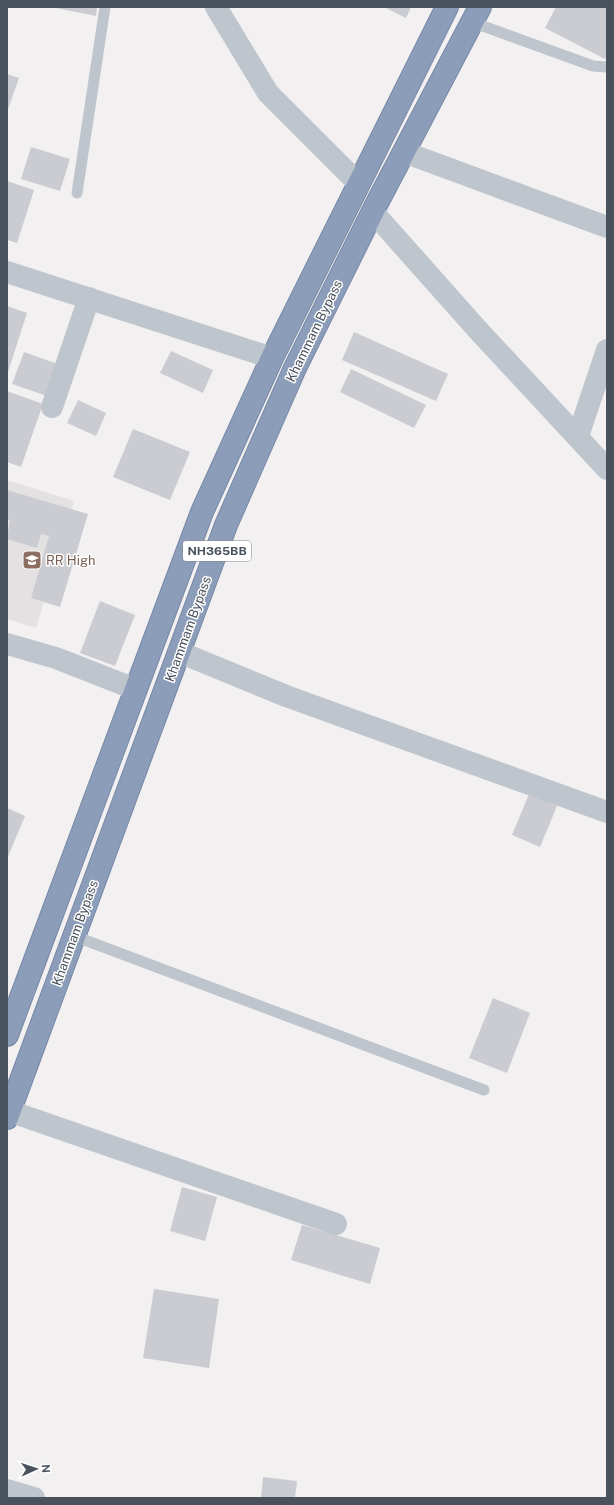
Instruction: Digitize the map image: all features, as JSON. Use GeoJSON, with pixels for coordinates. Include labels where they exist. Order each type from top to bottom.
{"type":"FeatureCollection","features":[{"type":"Feature","properties":{"kind":"highway","name":"Khammam Bypass"},"geometry":{"type":"LineString","coordinates":[[7,1035],[202,512],[272,358],[358,182],[447,7]]}},
{"type":"Feature","properties":{"kind":"highway","name":"Khammam Bypass"},"geometry":{"type":"LineString","coordinates":[[8,1114],[229,518],[295,368],[373,212],[476,15]]}},
{"type":"Feature","properties":{"kind":"street"},"geometry":{"type":"LineString","coordinates":[[216,7],[268,93],[358,182]]}},
{"type":"Feature","properties":{"kind":"street"},"geometry":{"type":"LineString","coordinates":[[404,152],[607,227]]}},
{"type":"Feature","properties":{"kind":"street"},"geometry":{"type":"LineString","coordinates":[[373,212],[477,329],[578,436],[607,469]]}},
{"type":"Feature","properties":{"kind":"street"},"geometry":{"type":"LineString","coordinates":[[7,272],[272,358]]}},
{"type":"Feature","properties":{"kind":"street"},"geometry":{"type":"LineString","coordinates":[[52,407],[90,298]]}},
{"type":"Feature","properties":{"kind":"street"},"geometry":{"type":"LineString","coordinates":[[578,436],[607,350]]}},
{"type":"Feature","properties":{"kind":"street"},"geometry":{"type":"LineString","coordinates":[[7,644],[56,658],[135,689]]}},
{"type":"Feature","properties":{"kind":"street"},"geometry":{"type":"LineString","coordinates":[[179,652],[286,696],[607,812]]}},
{"type":"Feature","properties":{"kind":"street"},"geometry":{"type":"LineString","coordinates":[[8,1114],[336,1224]]}},
{"type":"Feature","properties":{"kind":"street"},"geometry":{"type":"LineString","coordinates":[[7,1490],[34,1498]]}},
{"type":"Feature","properties":{"kind":"lane"},"geometry":{"type":"LineString","coordinates":[[77,193],[105,7]]}},
{"type":"Feature","properties":{"kind":"lane"},"geometry":{"type":"LineString","coordinates":[[476,15],[593,66],[607,68]]}},
{"type":"Feature","properties":{"kind":"lane"},"geometry":{"type":"LineString","coordinates":[[74,936],[484,1090]]}},
{"type":"Feature","properties":{"kind":"shaded area","name":"RR High"},"geometry":{"type":"Polygon","coordinates":[[[7,480],[74,501],[36,628],[7,619],[7,480]]]}},
{"type":"Feature","properties":{"kind":"building"},"geometry":{"type":"Polygon","coordinates":[[[51,7],[97,7],[96,16],[51,7]]]}},
{"type":"Feature","properties":{"kind":"building"},"geometry":{"type":"Polygon","coordinates":[[[384,7],[411,7],[406,18],[384,7]]]}},
{"type":"Feature","properties":{"kind":"building"},"geometry":{"type":"Polygon","coordinates":[[[556,7],[607,7],[607,55],[605,59],[545,28],[556,7]]]}},
{"type":"Feature","properties":{"kind":"building"},"geometry":{"type":"Polygon","coordinates":[[[7,74],[19,78],[7,112],[7,74]]]}},
{"type":"Feature","properties":{"kind":"building"},"geometry":{"type":"Polygon","coordinates":[[[31,147],[70,159],[60,191],[21,179],[31,147]]]}},
{"type":"Feature","properties":{"kind":"building"},"geometry":{"type":"Polygon","coordinates":[[[7,181],[34,190],[17,243],[7,240],[7,181]]]}},
{"type":"Feature","properties":{"kind":"building"},"geometry":{"type":"Polygon","coordinates":[[[7,306],[27,313],[7,375],[7,306]]]}},
{"type":"Feature","properties":{"kind":"building"},"geometry":{"type":"Polygon","coordinates":[[[354,332],[448,374],[436,401],[342,360],[354,332]]]}},
{"type":"Feature","properties":{"kind":"building"},"geometry":{"type":"Polygon","coordinates":[[[171,351],[213,370],[203,393],[160,373],[171,351]]]}},
{"type":"Feature","properties":{"kind":"building"},"geometry":{"type":"Polygon","coordinates":[[[24,352],[58,364],[47,396],[12,384],[24,352]]]}},
{"type":"Feature","properties":{"kind":"building"},"geometry":{"type":"Polygon","coordinates":[[[351,369],[426,405],[414,428],[340,392],[351,369]]]}},
{"type":"Feature","properties":{"kind":"building"},"geometry":{"type":"Polygon","coordinates":[[[7,391],[43,404],[21,467],[7,462],[7,391]]]}},
{"type":"Feature","properties":{"kind":"building"},"geometry":{"type":"Polygon","coordinates":[[[78,400],[106,413],[96,436],[67,423],[78,400]]]}},
{"type":"Feature","properties":{"kind":"building"},"geometry":{"type":"Polygon","coordinates":[[[133,429],[190,452],[170,500],[113,477],[133,429]]]}},
{"type":"Feature","properties":{"kind":"building"},"geometry":{"type":"Polygon","coordinates":[[[7,490],[88,514],[60,607],[31,598],[49,536],[41,534],[37,548],[7,539],[10,520],[7,519],[7,490]]]}},
{"type":"Feature","properties":{"kind":"building"},"geometry":{"type":"Polygon","coordinates":[[[100,601],[135,615],[115,666],[80,653],[100,601]]]}},
{"type":"Feature","properties":{"kind":"building"},"geometry":{"type":"Polygon","coordinates":[[[529,794],[557,806],[540,847],[512,835],[529,794]]]}},
{"type":"Feature","properties":{"kind":"building"},"geometry":{"type":"Polygon","coordinates":[[[7,808],[25,816],[7,859],[7,808]]]}},
{"type":"Feature","properties":{"kind":"building"},"geometry":{"type":"Polygon","coordinates":[[[493,998],[530,1013],[507,1073],[469,1058],[493,998]]]}},
{"type":"Feature","properties":{"kind":"building"},"geometry":{"type":"Polygon","coordinates":[[[182,1187],[217,1197],[205,1241],[170,1231],[182,1187]]]}},
{"type":"Feature","properties":{"kind":"building"},"geometry":{"type":"Polygon","coordinates":[[[302,1225],[380,1248],[370,1284],[291,1260],[302,1225]]]}},
{"type":"Feature","properties":{"kind":"building"},"geometry":{"type":"Polygon","coordinates":[[[154,1289],[219,1299],[209,1368],[143,1358],[154,1289]]]}},
{"type":"Feature","properties":{"kind":"building"},"geometry":{"type":"Polygon","coordinates":[[[263,1477],[297,1481],[295,1498],[261,1498],[263,1477]]]}},
{"type":"Feature","properties":{"kind":"place","name":"RR High"},"geometry":{"type":"Point","coordinates":[32,560]}}]}
